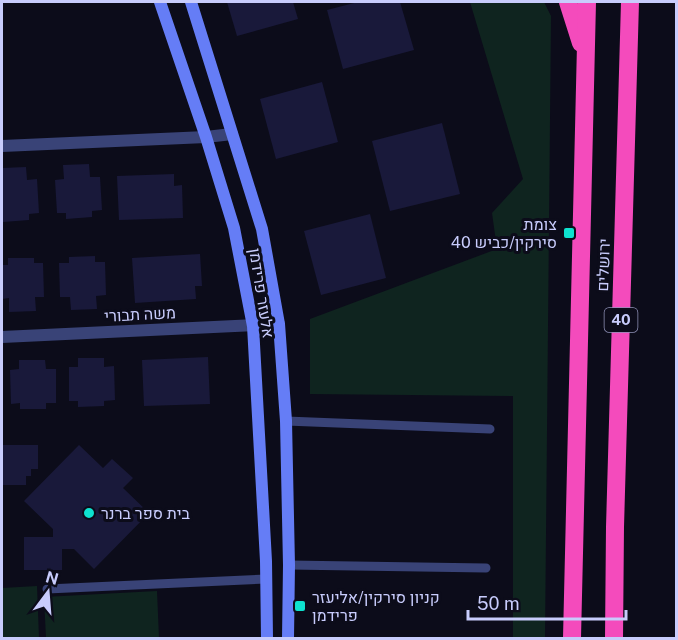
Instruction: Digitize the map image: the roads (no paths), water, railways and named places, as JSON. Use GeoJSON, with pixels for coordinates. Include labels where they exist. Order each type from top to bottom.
{"type":"FeatureCollection","features":[{"type":"Feature","properties":{"kind":"highway"},"geometry":{"type":"LineString","coordinates":[[568,2],[586,58]]}},
{"type":"Feature","properties":{"kind":"highway","name":"ירושלים"},"geometry":{"type":"LineString","coordinates":[[572,639],[586,2]]}},
{"type":"Feature","properties":{"kind":"highway","name":"ירושלים"},"geometry":{"type":"LineString","coordinates":[[614,639],[630,4]]}},
{"type":"Feature","properties":{"kind":"street","name":"אלעזר פרידמן"},"geometry":{"type":"LineString","coordinates":[[160,2],[234,228],[253,326],[267,639]]}},
{"type":"Feature","properties":{"kind":"street","name":"אלעזר פרידמן"},"geometry":{"type":"LineString","coordinates":[[191,2],[262,228],[279,324],[286,421],[288,639]]}},
{"type":"Feature","properties":{"kind":"street"},"geometry":{"type":"LineString","coordinates":[[2,146],[232,134]]}},
{"type":"Feature","properties":{"kind":"street","name":"משה תבורי"},"geometry":{"type":"LineString","coordinates":[[2,337],[279,324]]}},
{"type":"Feature","properties":{"kind":"lane"},"geometry":{"type":"LineString","coordinates":[[286,421],[490,429]]}},
{"type":"Feature","properties":{"kind":"lane"},"geometry":{"type":"LineString","coordinates":[[289,565],[486,568]]}},
{"type":"Feature","properties":{"kind":"lane"},"geometry":{"type":"LineString","coordinates":[[47,589],[266,579]]}},
{"type":"Feature","properties":{"kind":"place","name":"צומת סירקין/כביש 40"},"geometry":{"type":"Point","coordinates":[569,233]}},
{"type":"Feature","properties":{"kind":"place","name":"בית ספר ברנר"},"geometry":{"type":"Point","coordinates":[89,513]}},
{"type":"Feature","properties":{"kind":"place","name":"קניון סירקין/אליעזר פרידמן"},"geometry":{"type":"Point","coordinates":[300,606]}}]}
